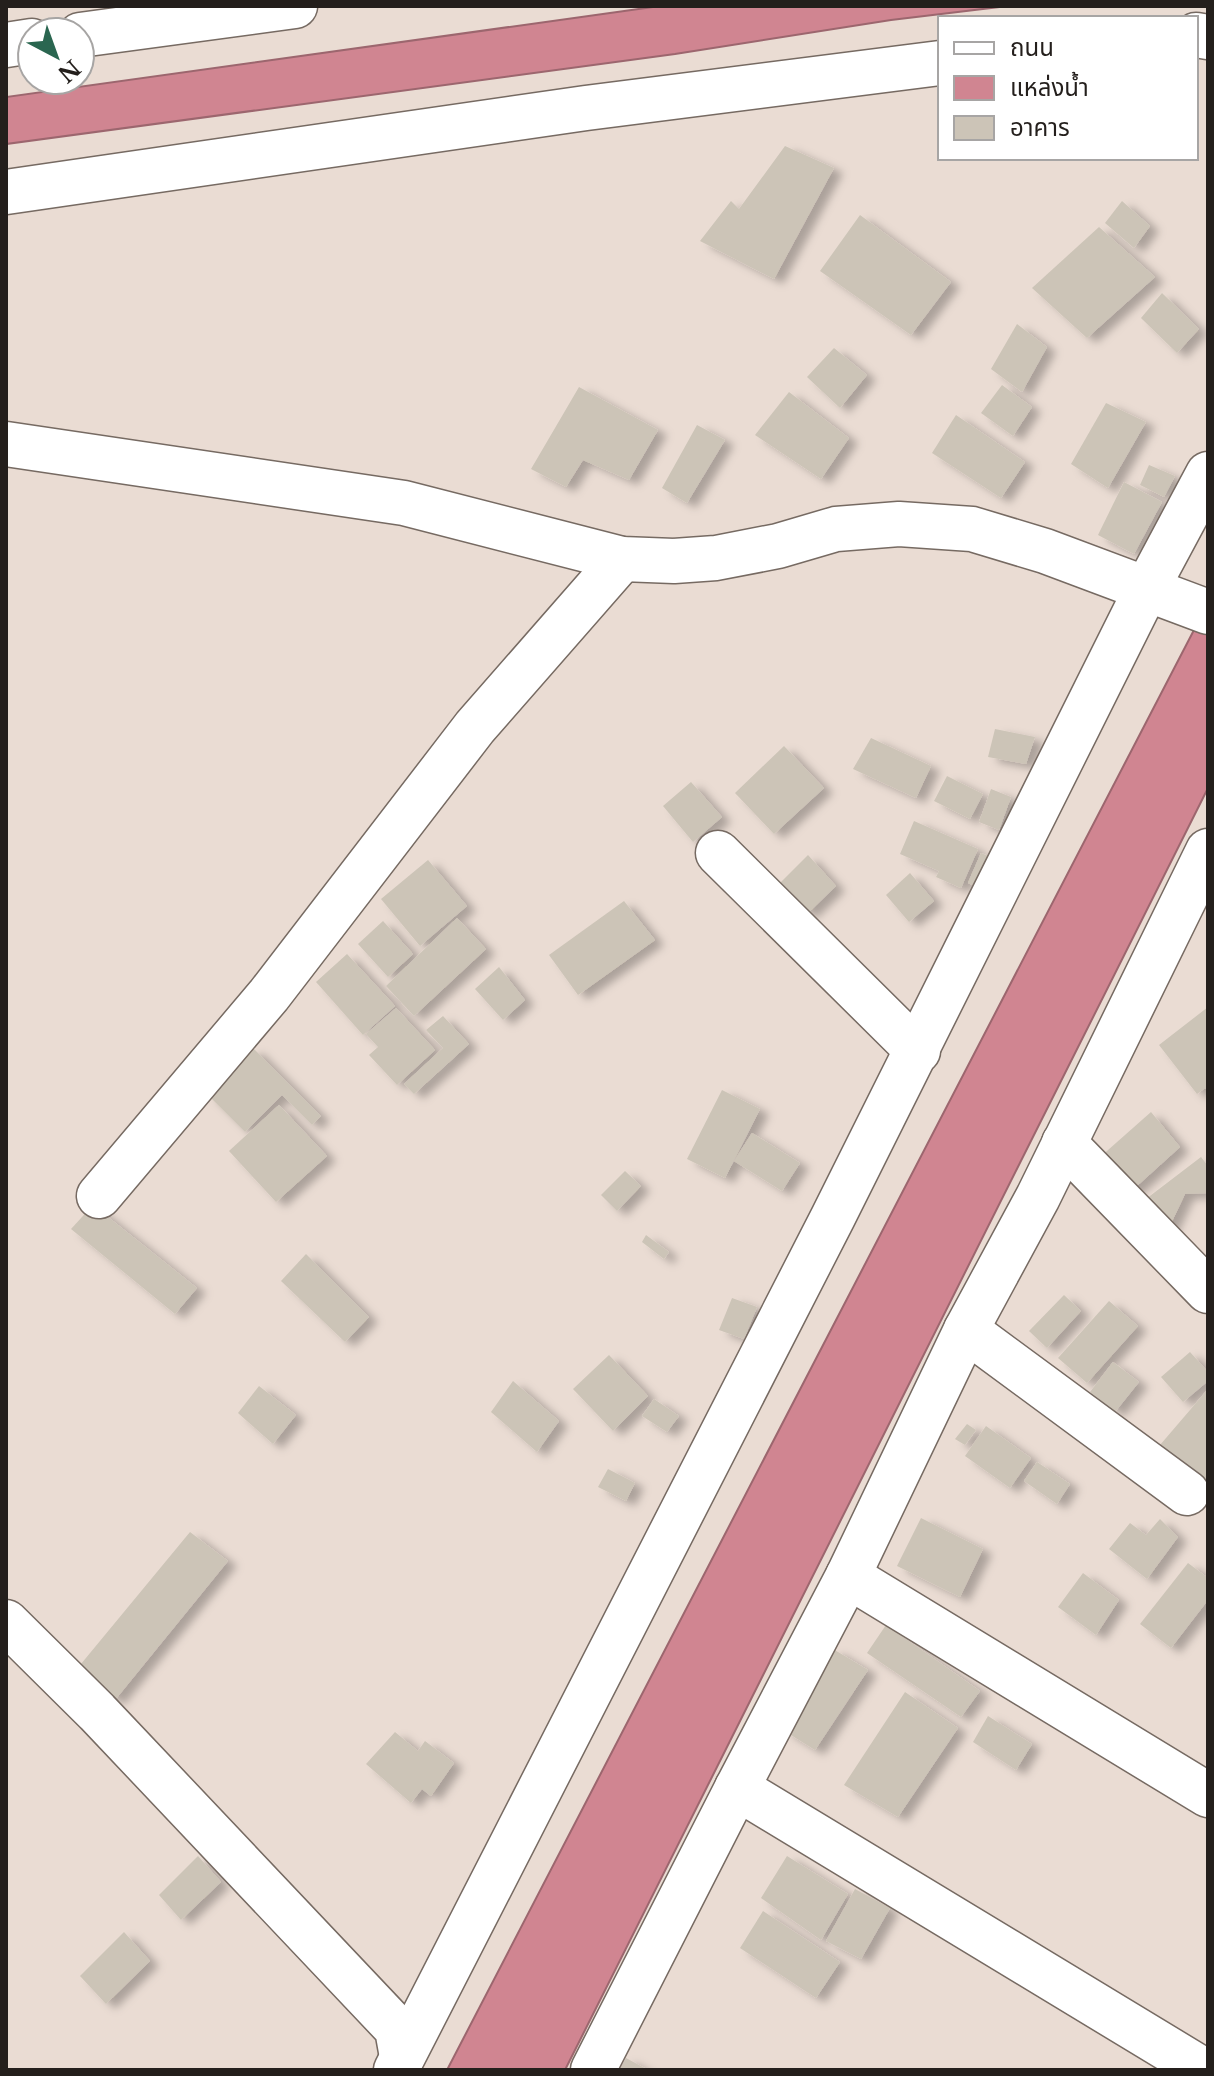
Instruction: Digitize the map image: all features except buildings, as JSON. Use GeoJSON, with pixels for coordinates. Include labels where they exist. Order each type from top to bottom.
{"type":"FeatureCollection","features":[{"type":"Feature","properties":{"kind":"street"},"geometry":{"type":"LineString","coordinates":[[96,33],[295,6]]}},
{"type":"Feature","properties":{"kind":"street"},"geometry":{"type":"LineString","coordinates":[[6,192],[586,108],[938,63]]}},
{"type":"Feature","properties":{"kind":"street"},"geometry":{"type":"LineString","coordinates":[[6,444],[404,503],[622,559],[674,561],[716,558],[778,546],[836,529],[899,524],[972,529],[1045,551],[1208,612]]}},
{"type":"Feature","properties":{"kind":"street"},"geometry":{"type":"LineString","coordinates":[[399,2064],[918,1051],[1146,590],[1208,474]]}},
{"type":"Feature","properties":{"kind":"street"},"geometry":{"type":"LineString","coordinates":[[99,1196],[269,995],[475,727],[622,559]]}},
{"type":"Feature","properties":{"kind":"street"},"geometry":{"type":"LineString","coordinates":[[593,2070],[848,1576],[966,1330],[1064,1143],[1208,851]]}},
{"type":"Feature","properties":{"kind":"street"},"geometry":{"type":"LineString","coordinates":[[718,853],[918,1051]]}},
{"type":"Feature","properties":{"kind":"street"},"geometry":{"type":"LineString","coordinates":[[1064,1143],[1208,1291]]}},
{"type":"Feature","properties":{"kind":"street"},"geometry":{"type":"LineString","coordinates":[[966,1330],[1187,1493]]}},
{"type":"Feature","properties":{"kind":"street"},"geometry":{"type":"LineString","coordinates":[[848,1576],[1208,1795]]}},
{"type":"Feature","properties":{"kind":"street"},"geometry":{"type":"LineString","coordinates":[[6,1622],[108,1723],[397,2029],[399,2064]]}},
{"type":"Feature","properties":{"kind":"street"},"geometry":{"type":"LineString","coordinates":[[737,1788],[1203,2070]]}},
{"type":"Feature","properties":{"kind":"water"},"geometry":{"type":"Polygon","coordinates":[[[660,6],[1008,6],[6,144],[6,97],[96,96],[96,84],[660,6]]]}},
{"type":"Feature","properties":{"kind":"water"},"geometry":{"type":"Polygon","coordinates":[[[1208,603],[1208,788],[565,2070],[447,2070],[1208,603]]]}}]}
